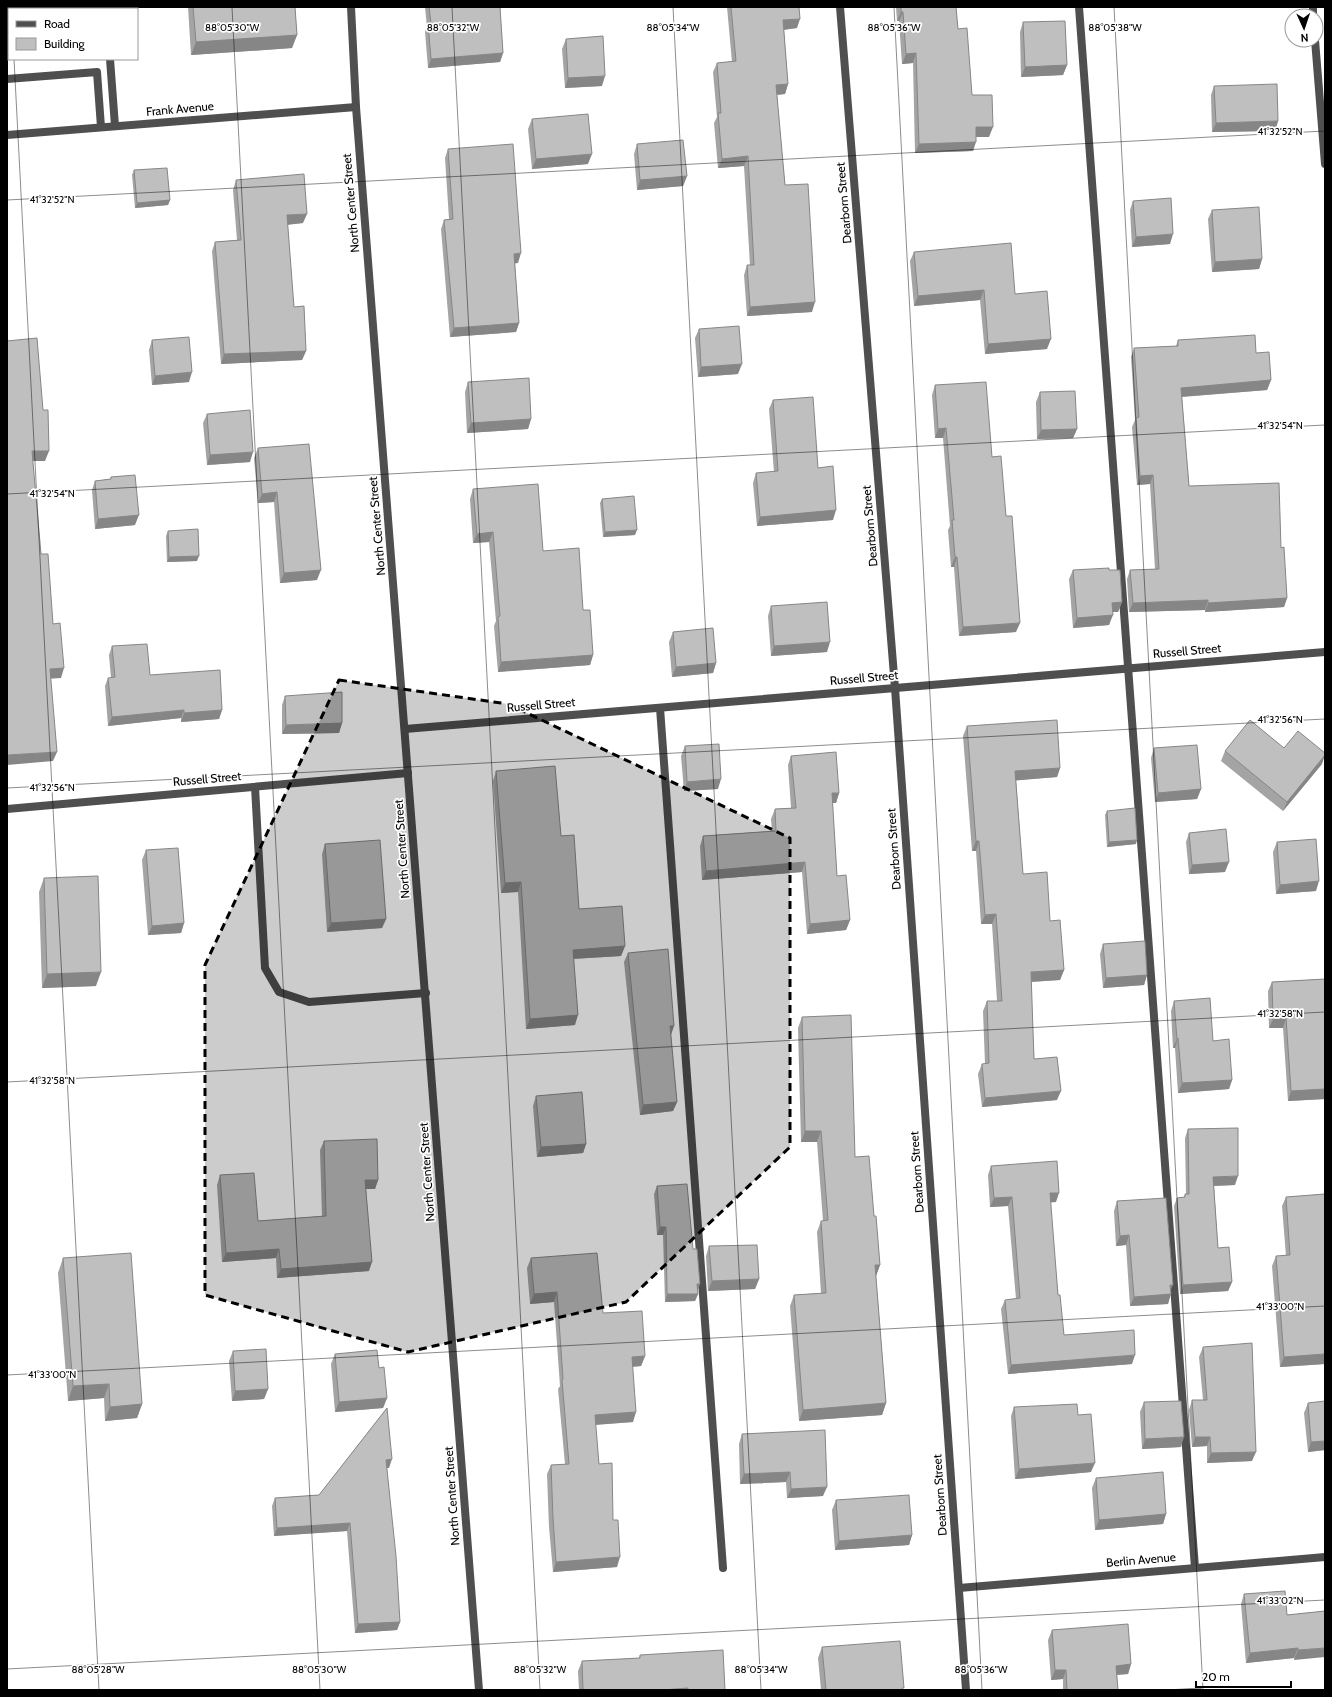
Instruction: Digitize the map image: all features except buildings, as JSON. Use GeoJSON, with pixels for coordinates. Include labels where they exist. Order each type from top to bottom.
{"type":"FeatureCollection","features":[{"type":"Feature","properties":{"kind":"street","name":"North Center Street"},"geometry":{"type":"LineString","coordinates":[[351,7],[356,107],[479,1690]]}},
{"type":"Feature","properties":{"kind":"street","name":"Dearborn Street"},"geometry":{"type":"LineString","coordinates":[[840,7],[895,688],[966,1690]]}},
{"type":"Feature","properties":{"kind":"street"},"geometry":{"type":"LineString","coordinates":[[1079,7],[1195,1568]]}},
{"type":"Feature","properties":{"kind":"street"},"geometry":{"type":"LineString","coordinates":[[1316,48],[1325,164]]}},
{"type":"Feature","properties":{"kind":"street"},"geometry":{"type":"LineString","coordinates":[[110,60],[115,126]]}},
{"type":"Feature","properties":{"kind":"street"},"geometry":{"type":"LineString","coordinates":[[7,79],[97,72],[101,127]]}},
{"type":"Feature","properties":{"kind":"street","name":"Frank Avenue"},"geometry":{"type":"LineString","coordinates":[[7,135],[356,107]]}},
{"type":"Feature","properties":{"kind":"street","name":"Russell Street"},"geometry":{"type":"LineString","coordinates":[[405,729],[1325,652]]}},
{"type":"Feature","properties":{"kind":"street"},"geometry":{"type":"LineString","coordinates":[[660,708],[723,1568]]}},
{"type":"Feature","properties":{"kind":"street","name":"Russell Street"},"geometry":{"type":"LineString","coordinates":[[7,809],[408,773]]}},
{"type":"Feature","properties":{"kind":"street"},"geometry":{"type":"LineString","coordinates":[[255,787],[265,968],[279,992],[309,1002],[426,993]]}},
{"type":"Feature","properties":{"kind":"street","name":"Berlin Avenue"},"geometry":{"type":"LineString","coordinates":[[959,1588],[1325,1557]]}},
{"type":"Feature","properties":{"kind":"highlighted area"},"geometry":{"type":"Polygon","coordinates":[[[339,680],[508,704],[790,838],[790,1147],[626,1302],[408,1352],[205,1295],[205,965],[339,680]]]}}]}
